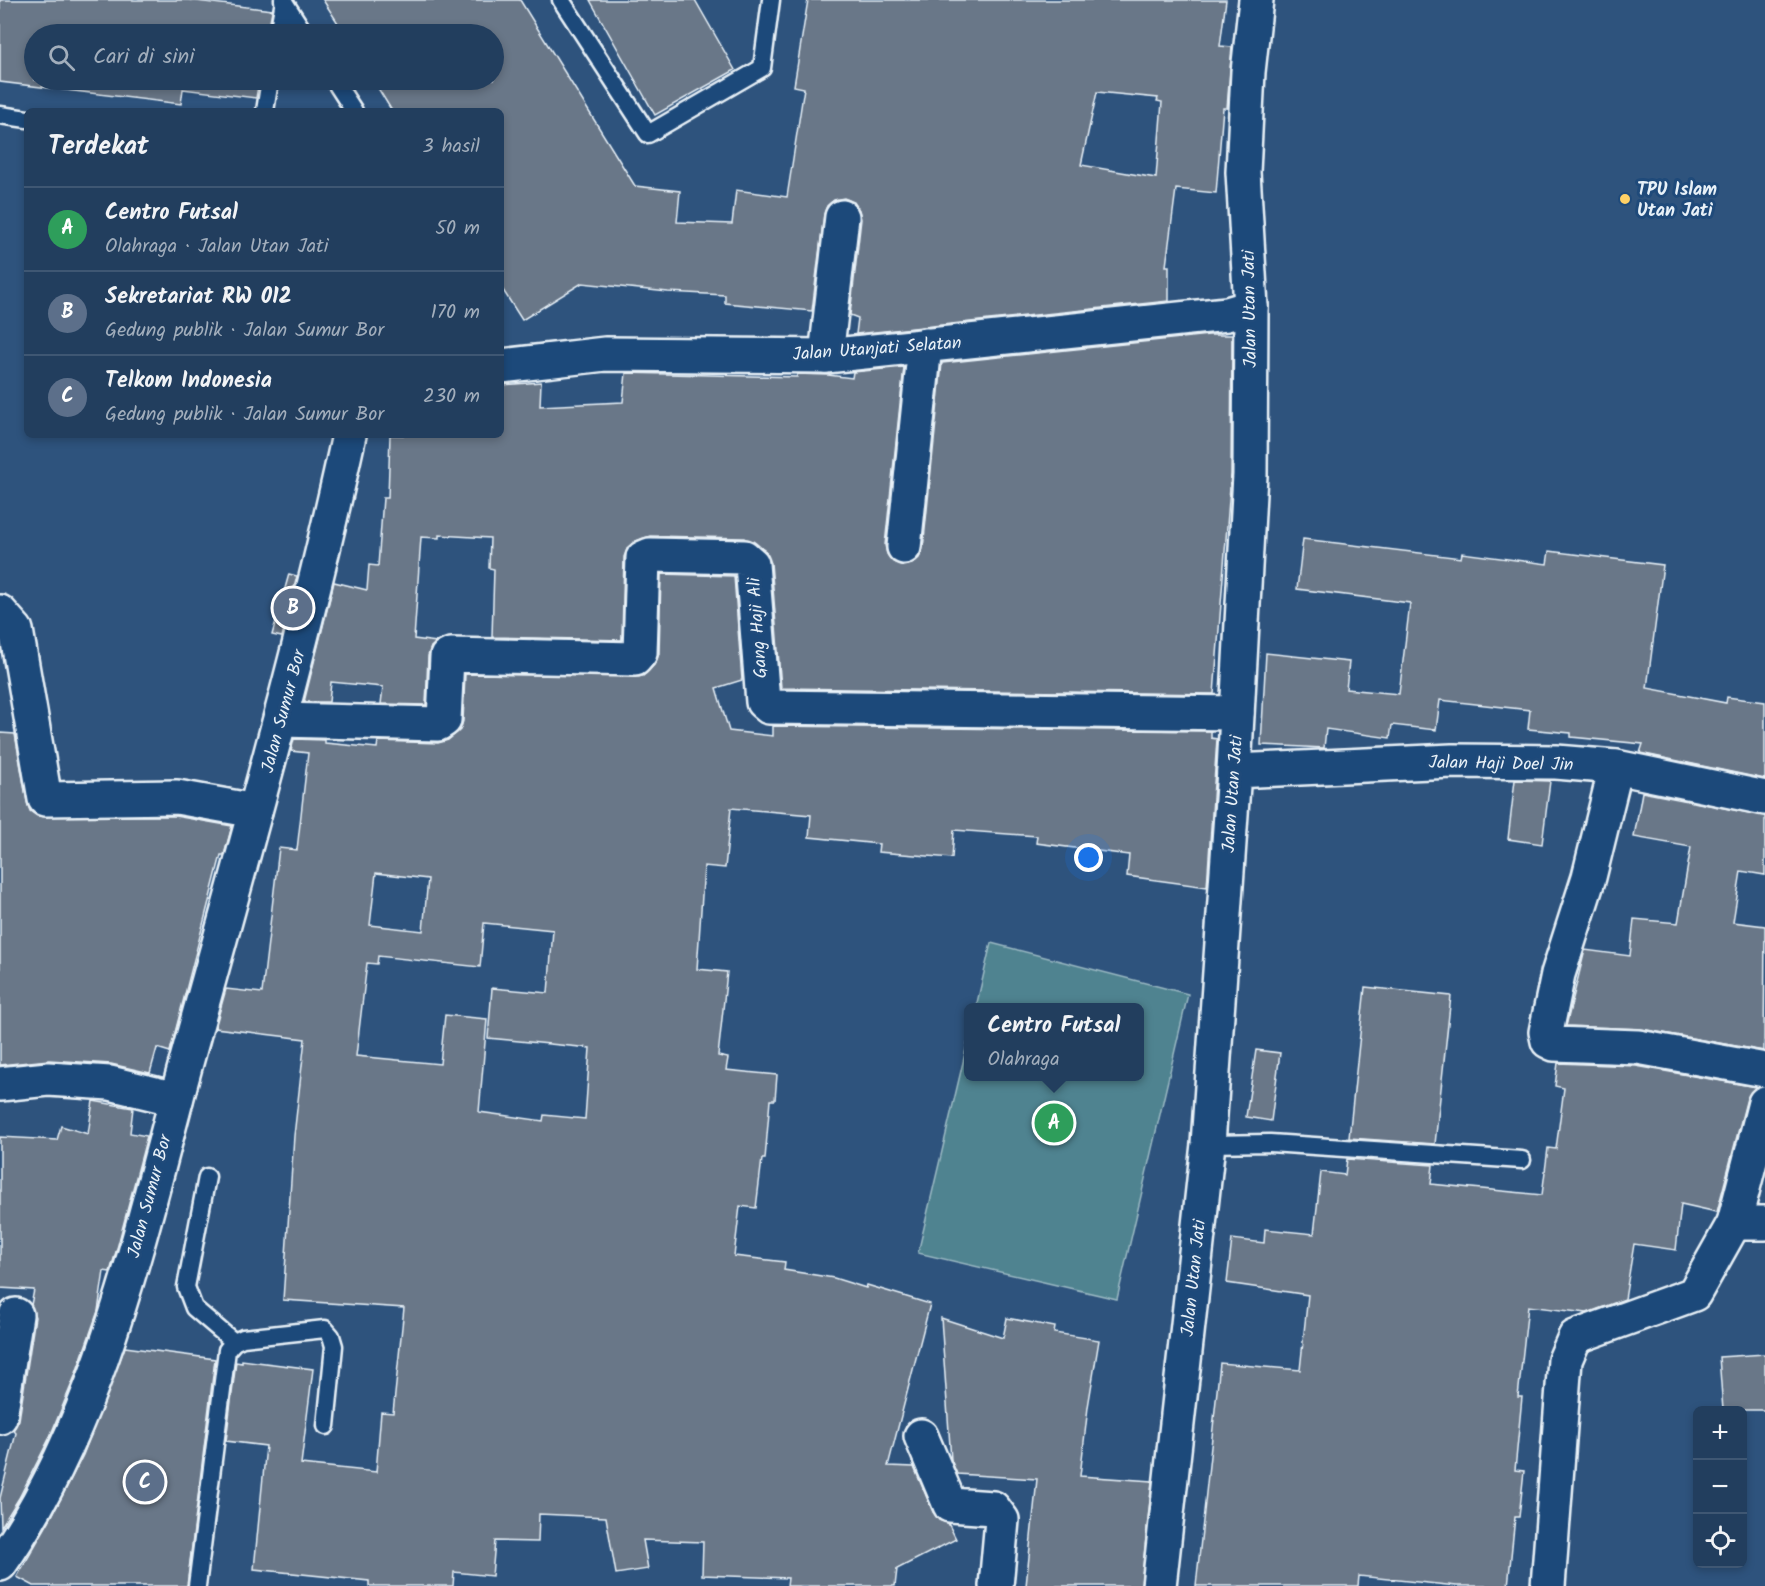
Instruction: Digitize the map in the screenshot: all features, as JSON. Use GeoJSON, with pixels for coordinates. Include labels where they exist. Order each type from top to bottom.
{"type":"FeatureCollection","features":[{"type":"Feature","properties":{"kind":"street","name":"Jalan Utan Jati"},"geometry":{"type":"LineString","coordinates":[[1159,1586],[1208,1144],[1238,713],[1250,475],[1251,307],[1243,172],[1248,72],[1256,0]]}},
{"type":"Feature","properties":{"kind":"street"},"geometry":{"type":"LineString","coordinates":[[826,356],[842,217]]}},
{"type":"Feature","properties":{"kind":"street","name":"Jalan Utanjati Selatan"},"geometry":{"type":"LineString","coordinates":[[504,366],[605,354],[826,356],[1227,314],[1251,307]]}},
{"type":"Feature","properties":{"kind":"street"},"geometry":{"type":"LineString","coordinates":[[904,547],[925,345]]}},
{"type":"Feature","properties":{"kind":"street","name":"Jalan Sumur Bor"},"geometry":{"type":"LineString","coordinates":[[0,1564],[47,1490],[110,1337],[281,720],[320,570],[348,438]]}},
{"type":"Feature","properties":{"kind":"street","name":"Gang Haji Ali"},"geometry":{"type":"LineString","coordinates":[[281,720],[438,724],[444,720],[447,657],[451,655],[635,659],[640,653],[643,558],[650,555],[744,557],[752,564],[763,702],[769,707],[1238,713]]}},
{"type":"Feature","properties":{"kind":"street"},"geometry":{"type":"LineString","coordinates":[[0,612],[16,630],[45,799],[177,797],[255,812]]}},
{"type":"Feature","properties":{"kind":"street","name":"Jalan Haji Doel Jin"},"geometry":{"type":"LineString","coordinates":[[1234,771],[1452,761],[1556,762],[1616,767],[1765,798]]}},
{"type":"Feature","properties":{"kind":"street"},"geometry":{"type":"LineString","coordinates":[[1616,767],[1589,877],[1558,974],[1546,1032],[1548,1041],[1554,1044],[1638,1047],[1765,1070]]}},
{"type":"Feature","properties":{"kind":"street"},"geometry":{"type":"LineString","coordinates":[[0,1084],[48,1079],[111,1083],[176,1099]]}},
{"type":"Feature","properties":{"kind":"street"},"geometry":{"type":"LineString","coordinates":[[1549,1572],[1565,1360],[1575,1337],[1694,1294],[1749,1223],[1765,1103]]}},
{"type":"Feature","properties":{"kind":"street"},"geometry":{"type":"LineString","coordinates":[[0,1417],[16,1315]]}},
{"type":"Feature","properties":{"kind":"street"},"geometry":{"type":"LineString","coordinates":[[921,1436],[950,1505],[993,1508],[1002,1520],[997,1577]]}},
{"type":"Feature","properties":{"kind":"lane"},"geometry":{"type":"LineString","coordinates":[[561,0],[648,134],[762,68],[771,0]]}},
{"type":"Feature","properties":{"kind":"lane"},"geometry":{"type":"LineString","coordinates":[[280,24],[284,1]]}},
{"type":"Feature","properties":{"kind":"lane"},"geometry":{"type":"LineString","coordinates":[[284,1],[299,24]]}},
{"type":"Feature","properties":{"kind":"lane"},"geometry":{"type":"LineString","coordinates":[[265,108],[268,90]]}},
{"type":"Feature","properties":{"kind":"lane"},"geometry":{"type":"LineString","coordinates":[[340,90],[352,108]]}},
{"type":"Feature","properties":{"kind":"lane"},"geometry":{"type":"LineString","coordinates":[[0,115],[24,119]]}},
{"type":"Feature","properties":{"kind":"lane"},"geometry":{"type":"LineString","coordinates":[[1208,1144],[1270,1143],[1522,1160]]}},
{"type":"Feature","properties":{"kind":"lane"},"geometry":{"type":"LineString","coordinates":[[207,1177],[186,1287],[194,1308],[234,1342]]}},
{"type":"Feature","properties":{"kind":"lane"},"geometry":{"type":"LineString","coordinates":[[197,1586],[227,1350],[234,1342],[243,1338],[325,1329],[331,1336],[334,1346],[326,1426]]}},
{"type":"Feature","properties":{"kind":"green space"},"geometry":{"type":"Polygon","coordinates":[[[991,943],[1188,994],[1117,1299],[918,1253],[964,1058],[964,1081],[1144,1081],[1144,1003],[977,1003],[991,943]]]}},
{"type":"Feature","properties":{"kind":"building"},"geometry":{"type":"Polygon","coordinates":[[[0,0],[188,0],[272,10],[270,24],[24,24],[24,85],[0,82],[0,0]]]}},
{"type":"Feature","properties":{"kind":"building"},"geometry":{"type":"Polygon","coordinates":[[[323,0],[520,0],[635,186],[680,191],[677,222],[732,224],[736,190],[787,197],[804,88],[794,86],[808,0],[1226,0],[1220,46],[1232,47],[1227,108],[1223,108],[1216,193],[1176,189],[1166,266],[1169,266],[1169,301],[856,334],[858,318],[850,315],[861,219],[854,202],[844,198],[834,200],[827,206],[824,214],[812,311],[725,303],[725,295],[582,283],[522,320],[504,292],[504,108],[390,108],[379,90],[504,90],[504,24],[339,24],[323,0]],[[1097,92],[1081,165],[1156,178],[1162,102],[1157,101],[1158,98],[1097,92]]]}},
{"type":"Feature","properties":{"kind":"building"},"geometry":{"type":"Polygon","coordinates":[[[590,0],[695,0],[735,70],[655,115],[590,0]]]}},
{"type":"Feature","properties":{"kind":"building"},"geometry":{"type":"Polygon","coordinates":[[[66,90],[183,90],[181,104],[66,90]]]}},
{"type":"Feature","properties":{"kind":"building"},"geometry":{"type":"Polygon","coordinates":[[[191,90],[257,90],[256,98],[191,90]]]}},
{"type":"Feature","properties":{"kind":"building"},"geometry":{"type":"Polygon","coordinates":[[[1209,335],[1232,335],[1231,474],[1214,694],[781,688],[771,563],[764,550],[744,538],[650,536],[628,547],[624,557],[622,640],[492,637],[494,569],[489,568],[490,538],[439,535],[439,538],[421,537],[414,639],[437,642],[431,647],[428,656],[426,705],[381,704],[383,687],[331,682],[329,702],[304,702],[334,582],[367,590],[369,565],[378,566],[383,498],[388,498],[390,438],[504,438],[504,385],[541,382],[540,406],[623,402],[626,373],[797,377],[797,374],[852,378],[853,372],[904,367],[885,545],[887,554],[893,562],[903,566],[912,564],[919,558],[923,549],[942,363],[1209,335]]]}},
{"type":"Feature","properties":{"kind":"building"},"geometry":{"type":"Polygon","coordinates":[[[1303,539],[1461,558],[1462,553],[1547,564],[1549,551],[1663,565],[1647,688],[1726,703],[1727,697],[1765,702],[1765,779],[1640,753],[1643,744],[1571,737],[1571,733],[1528,729],[1530,710],[1440,700],[1436,730],[1392,725],[1390,738],[1326,729],[1324,748],[1261,745],[1266,653],[1349,662],[1346,689],[1399,694],[1410,603],[1297,589],[1303,539]]]}},
{"type":"Feature","properties":{"kind":"building"},"geometry":{"type":"Polygon","coordinates":[[[289,574],[297,576],[282,637],[272,635],[289,574]]]}},
{"type":"Feature","properties":{"kind":"building"},"geometry":{"type":"Polygon","coordinates":[[[661,574],[734,576],[742,680],[716,688],[729,731],[773,736],[773,726],[1211,731],[1211,738],[1217,739],[1207,887],[1127,876],[1129,855],[1036,843],[1037,836],[954,830],[952,858],[878,852],[879,844],[809,837],[811,815],[731,808],[725,868],[704,866],[697,969],[727,972],[718,1056],[728,1058],[726,1070],[777,1075],[775,1100],[770,1100],[765,1159],[762,1159],[756,1208],[740,1206],[734,1256],[785,1262],[784,1270],[834,1278],[866,1288],[867,1285],[930,1304],[888,1466],[914,1467],[933,1512],[939,1520],[948,1523],[956,1539],[897,1569],[895,1586],[787,1586],[788,1578],[702,1575],[703,1542],[643,1540],[648,1569],[616,1574],[606,1517],[539,1514],[538,1542],[495,1541],[492,1576],[454,1572],[453,1586],[369,1586],[369,1581],[254,1569],[266,1446],[226,1441],[236,1362],[242,1363],[242,1360],[313,1369],[301,1464],[376,1472],[381,1412],[393,1413],[404,1308],[283,1300],[294,1136],[305,1039],[215,1028],[226,989],[262,993],[279,848],[297,850],[308,753],[291,751],[294,739],[325,740],[325,743],[377,748],[378,741],[438,743],[448,740],[460,730],[463,721],[465,674],[643,676],[654,665],[659,654],[661,574]],[[376,873],[370,925],[423,931],[428,879],[376,873]],[[484,923],[480,967],[378,956],[377,964],[367,963],[356,1056],[440,1064],[445,1015],[487,1019],[479,1112],[543,1121],[544,1115],[585,1119],[590,1048],[488,1038],[492,988],[548,993],[553,930],[484,923]]]}},
{"type":"Feature","properties":{"kind":"building"},"geometry":{"type":"Polygon","coordinates":[[[0,733],[15,734],[27,802],[30,811],[37,816],[175,816],[232,826],[224,855],[221,855],[170,1052],[157,1048],[150,1073],[111,1064],[49,1060],[0,1065],[0,733]]]}},
{"type":"Feature","properties":{"kind":"building"},"geometry":{"type":"Polygon","coordinates":[[[1515,780],[1550,781],[1542,844],[1508,839],[1515,780]]]}},
{"type":"Feature","properties":{"kind":"building"},"geometry":{"type":"Polygon","coordinates":[[[1642,792],[1765,816],[1765,875],[1741,871],[1733,922],[1765,926],[1764,1051],[1641,1029],[1566,1026],[1585,950],[1630,956],[1634,919],[1678,923],[1691,847],[1634,837],[1642,792]]]}},
{"type":"Feature","properties":{"kind":"building"},"geometry":{"type":"Polygon","coordinates":[[[1365,987],[1451,996],[1435,1144],[1349,1138],[1365,987]]]}},
{"type":"Feature","properties":{"kind":"building"},"geometry":{"type":"Polygon","coordinates":[[[1256,1050],[1280,1053],[1271,1121],[1246,1117],[1256,1050]]]}},
{"type":"Feature","properties":{"kind":"building"},"geometry":{"type":"Polygon","coordinates":[[[1558,1063],[1636,1066],[1756,1087],[1747,1098],[1717,1212],[1681,1204],[1676,1250],[1634,1244],[1625,1299],[1587,1313],[1528,1306],[1518,1397],[1522,1397],[1515,1470],[1524,1471],[1519,1517],[1515,1517],[1508,1586],[1457,1586],[1359,1576],[1358,1586],[1196,1586],[1220,1363],[1300,1370],[1308,1295],[1227,1283],[1232,1239],[1264,1243],[1265,1229],[1314,1234],[1321,1172],[1345,1175],[1347,1159],[1433,1165],[1431,1184],[1542,1195],[1548,1148],[1556,1149],[1564,1088],[1555,1086],[1558,1063]]]}},
{"type":"Feature","properties":{"kind":"building"},"geometry":{"type":"Polygon","coordinates":[[[93,1101],[133,1108],[130,1133],[147,1136],[110,1272],[104,1271],[98,1311],[75,1376],[49,1439],[19,1498],[1,1527],[0,1498],[16,1433],[13,1430],[19,1420],[35,1317],[31,1305],[34,1290],[0,1288],[0,1137],[57,1140],[61,1126],[88,1134],[93,1101]]]}},
{"type":"Feature","properties":{"kind":"building"},"geometry":{"type":"Polygon","coordinates":[[[941,1318],[1003,1338],[1007,1318],[1055,1327],[1054,1333],[1099,1340],[1080,1476],[1152,1481],[1141,1586],[1026,1586],[1037,1479],[957,1474],[951,1460],[941,1318]]]}},
{"type":"Feature","properties":{"kind":"building"},"geometry":{"type":"Polygon","coordinates":[[[125,1347],[215,1359],[187,1586],[34,1586],[17,1577],[83,1455],[125,1347]]]}},
{"type":"Feature","properties":{"kind":"building"},"geometry":{"type":"Polygon","coordinates":[[[1765,1354],[1765,1410],[1747,1410],[1747,1406],[1723,1406],[1719,1357],[1765,1354]]]}},
{"type":"Feature","properties":{"kind":"place","name":"TPU Islam Utan Jati"},"geometry":{"type":"Point","coordinates":[1625,199]}},
{"type":"Feature","properties":{"kind":"place","name":"Sekretariat RW 012"},"geometry":{"type":"Point","coordinates":[293,608]}},
{"type":"Feature","properties":{"kind":"place","name":"Centro Futsal"},"geometry":{"type":"Point","coordinates":[1054,1123]}},
{"type":"Feature","properties":{"kind":"place","name":"Telkom Indonesia"},"geometry":{"type":"Point","coordinates":[145,1482]}}]}
